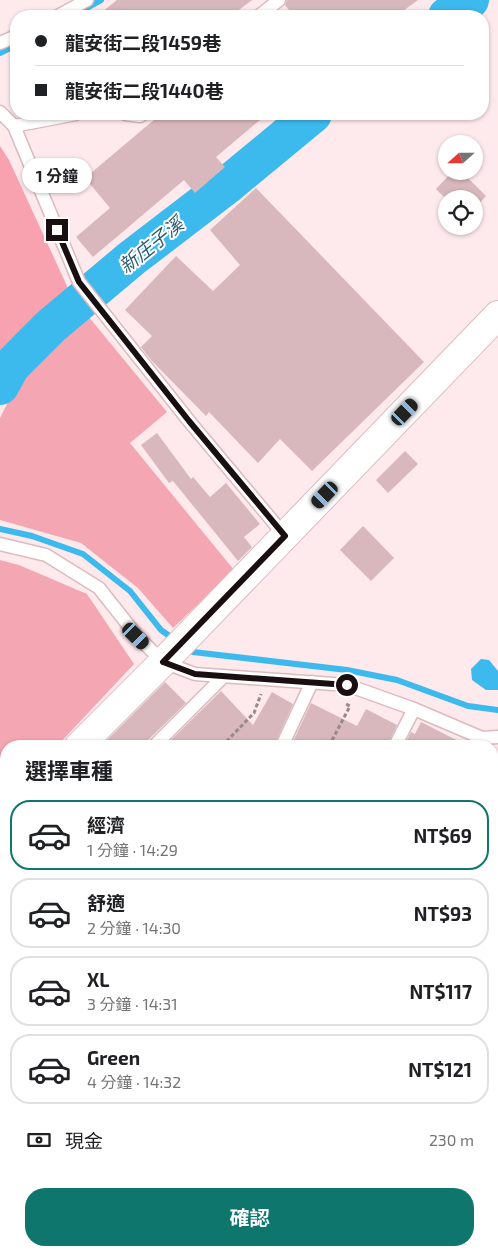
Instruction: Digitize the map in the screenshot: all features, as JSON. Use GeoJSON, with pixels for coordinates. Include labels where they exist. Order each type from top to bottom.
{"type":"FeatureCollection","features":[{"type":"Feature","properties":{"kind":"street"},"geometry":{"type":"LineString","coordinates":[[85,740],[163,662],[498,315]]}},
{"type":"Feature","properties":{"kind":"lane"},"geometry":{"type":"LineString","coordinates":[[69,10],[87,0]]}},
{"type":"Feature","properties":{"kind":"lane"},"geometry":{"type":"LineString","coordinates":[[263,8],[279,0]]}},
{"type":"Feature","properties":{"kind":"lane"},"geometry":{"type":"LineString","coordinates":[[0,112],[14,126],[79,282],[189,421],[285,536]]}},
{"type":"Feature","properties":{"kind":"lane"},"geometry":{"type":"LineString","coordinates":[[14,126],[45,120]]}},
{"type":"Feature","properties":{"kind":"lane"},"geometry":{"type":"LineString","coordinates":[[0,544],[46,555],[99,588],[136,636],[163,662],[195,674],[347,685],[414,709],[482,738],[498,737]]}},
{"type":"Feature","properties":{"kind":"lane"},"geometry":{"type":"LineString","coordinates":[[160,740],[224,676]]}},
{"type":"Feature","properties":{"kind":"lane"},"geometry":{"type":"LineString","coordinates":[[285,740],[312,682]]}},
{"type":"Feature","properties":{"kind":"lane"},"geometry":{"type":"LineString","coordinates":[[398,740],[414,709]]}},
{"type":"Feature","properties":{"kind":"path"},"geometry":{"type":"LineString","coordinates":[[228,740],[254,713],[260,699]]}},
{"type":"Feature","properties":{"kind":"path"},"geometry":{"type":"LineString","coordinates":[[333,740],[350,706]]}},
{"type":"Feature","properties":{"kind":"shaded area"},"geometry":{"type":"Polygon","coordinates":[[[0,146],[9,160],[72,297],[0,356],[0,146]]]}},
{"type":"Feature","properties":{"kind":"shaded area"},"geometry":{"type":"Polygon","coordinates":[[[88,316],[167,412],[130,443],[234,570],[173,628],[138,588],[81,543],[0,520],[0,418],[24,370],[88,316]]]}},
{"type":"Feature","properties":{"kind":"shaded area"},"geometry":{"type":"Polygon","coordinates":[[[0,560],[19,565],[87,594],[134,664],[63,740],[0,740],[0,560]]]}},
{"type":"Feature","properties":{"kind":"water"},"geometry":{"type":"Polygon","coordinates":[[[481,659],[489,660],[498,671],[498,690],[486,690],[472,680],[471,669],[481,659]]]}},
{"type":"Feature","properties":{"kind":"building"},"geometry":{"type":"Polygon","coordinates":[[[117,0],[252,0],[239,10],[104,10],[117,0]]]}},
{"type":"Feature","properties":{"kind":"building"},"geometry":{"type":"Polygon","coordinates":[[[287,0],[418,0],[404,10],[289,10],[285,5],[287,0]]]}},
{"type":"Feature","properties":{"kind":"building"},"geometry":{"type":"Polygon","coordinates":[[[154,120],[260,120],[216,157],[225,167],[195,193],[184,180],[93,257],[76,237],[110,208],[85,178],[154,120]]]}},
{"type":"Feature","properties":{"kind":"building"},"geometry":{"type":"Polygon","coordinates":[[[444,180],[470,180],[480,190],[438,191],[436,189],[444,180]]]}},
{"type":"Feature","properties":{"kind":"building"},"geometry":{"type":"Polygon","coordinates":[[[256,188],[424,362],[312,471],[280,439],[258,463],[209,412],[206,416],[152,361],[141,347],[152,336],[125,310],[176,256],[213,291],[240,265],[210,230],[256,188]]]}},
{"type":"Feature","properties":{"kind":"building"},"geometry":{"type":"Polygon","coordinates":[[[157,433],[191,479],[193,477],[210,497],[226,483],[260,524],[244,537],[252,547],[238,561],[173,481],[169,483],[141,445],[157,433]]]}},
{"type":"Feature","properties":{"kind":"building"},"geometry":{"type":"Polygon","coordinates":[[[405,451],[418,464],[388,493],[376,480],[405,451]]]}},
{"type":"Feature","properties":{"kind":"building"},"geometry":{"type":"Polygon","coordinates":[[[363,526],[394,558],[371,581],[340,550],[363,526]]]}},
{"type":"Feature","properties":{"kind":"building"},"geometry":{"type":"Polygon","coordinates":[[[165,682],[186,703],[148,740],[107,740],[165,682]]]}},
{"type":"Feature","properties":{"kind":"building"},"geometry":{"type":"Polygon","coordinates":[[[221,691],[253,725],[272,692],[293,704],[277,740],[171,740],[221,691]]]}},
{"type":"Feature","properties":{"kind":"building"},"geometry":{"type":"Polygon","coordinates":[[[311,703],[357,726],[366,709],[397,725],[390,740],[294,740],[311,703]]]}},
{"type":"Feature","properties":{"kind":"building"},"geometry":{"type":"Polygon","coordinates":[[[421,722],[456,740],[407,740],[411,732],[415,734],[421,722]]]}},
{"type":"Feature","properties":{"kind":"waterway"},"geometry":{"type":"LineString","coordinates":[[83,10],[101,0]]}},
{"type":"Feature","properties":{"kind":"waterway","name":"新庄子溪"},"geometry":{"type":"LineString","coordinates":[[456,10],[470,0]]}},
{"type":"Feature","properties":{"kind":"waterway"},"geometry":{"type":"LineString","coordinates":[[0,53],[10,48]]}},
{"type":"Feature","properties":{"kind":"waterway","name":"新庄子溪"},"geometry":{"type":"LineString","coordinates":[[0,386],[11,366],[51,326],[132,258],[226,186],[306,120]]}},
{"type":"Feature","properties":{"kind":"waterway"},"geometry":{"type":"LineString","coordinates":[[0,529],[32,536],[83,554],[130,591],[161,630],[175,640]]}},
{"type":"Feature","properties":{"kind":"waterway"},"geometry":{"type":"LineString","coordinates":[[185,647],[193,652],[347,670],[397,680],[468,706],[498,710]]}},
{"type":"Feature","properties":{"kind":"route"},"geometry":{"type":"LineString","coordinates":[[57,230],[79,282],[189,421],[285,536],[188,634],[163,662],[195,674],[347,685]]}}]}
